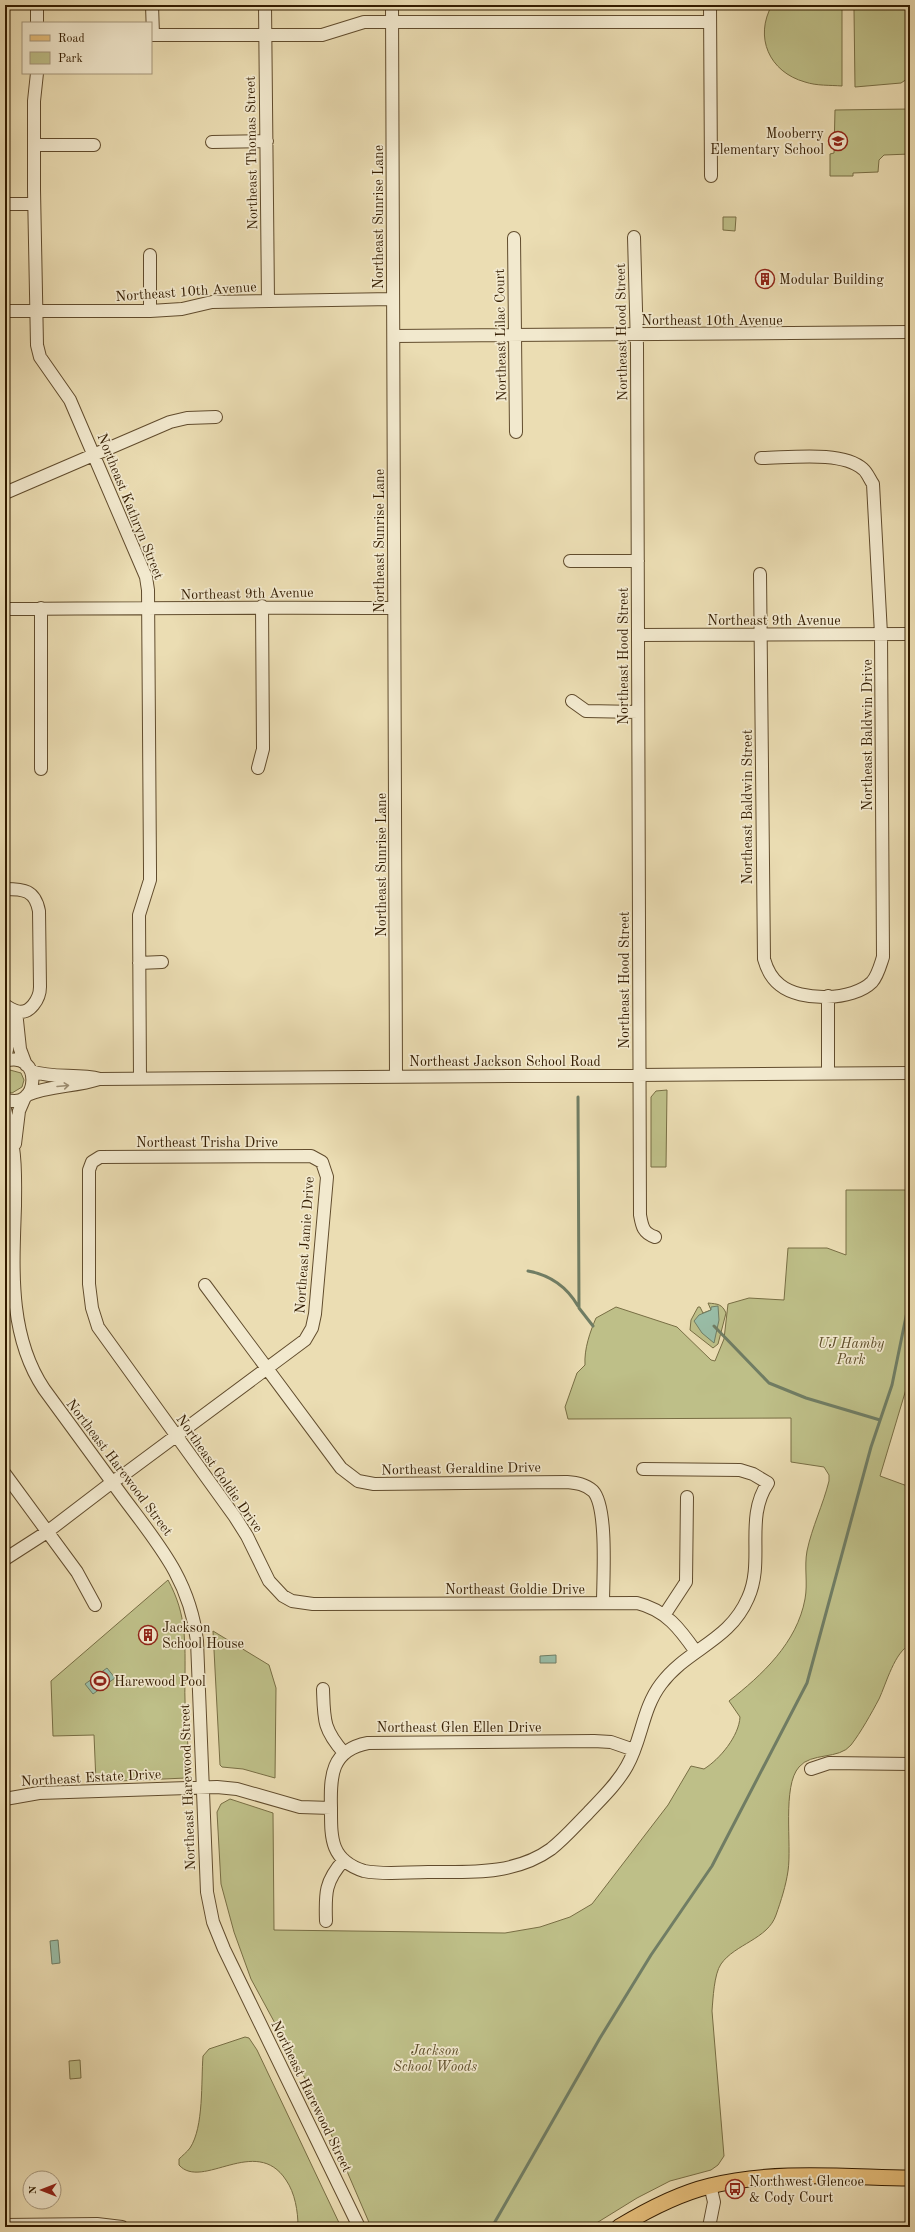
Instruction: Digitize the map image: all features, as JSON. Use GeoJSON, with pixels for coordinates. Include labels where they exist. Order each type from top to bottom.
{"type":"FeatureCollection","features":[{"type":"Feature","properties":{"kind":"main road"},"geometry":{"type":"LineString","coordinates":[[619,2227],[675,2197],[710,2186],[748,2179],[786,2177],[910,2178]]}},
{"type":"Feature","properties":{"kind":"street"},"geometry":{"type":"LineString","coordinates":[[37,5],[37,22]]}},
{"type":"Feature","properties":{"kind":"street"},"geometry":{"type":"LineString","coordinates":[[152,5],[152,35],[322,35],[352,24],[392,23],[710,22]]}},
{"type":"Feature","properties":{"kind":"street","name":"Northeast Thomas Street"},"geometry":{"type":"LineString","coordinates":[[265,5],[268,301]]}},
{"type":"Feature","properties":{"kind":"street","name":"Northeast Sunrise Lane"},"geometry":{"type":"LineString","coordinates":[[392,5],[396,1077]]}},
{"type":"Feature","properties":{"kind":"street"},"geometry":{"type":"LineString","coordinates":[[710,5],[711,176]]}},
{"type":"Feature","properties":{"kind":"street","name":"Northeast Kathryn Street"},"geometry":{"type":"LineString","coordinates":[[38,74],[34,101],[35,335],[40,357],[70,400],[146,577],[149,609],[150,869],[148,888],[140,908],[140,1078]]}},
{"type":"Feature","properties":{"kind":"street"},"geometry":{"type":"LineString","coordinates":[[212,142],[267,141]]}},
{"type":"Feature","properties":{"kind":"street"},"geometry":{"type":"LineString","coordinates":[[35,145],[94,145]]}},
{"type":"Feature","properties":{"kind":"street"},"geometry":{"type":"LineString","coordinates":[[5,204],[34,204]]}},
{"type":"Feature","properties":{"kind":"street","name":"Northeast Hood Street"},"geometry":{"type":"LineString","coordinates":[[634,237],[638,561],[640,1215],[642,1228],[648,1235],[654,1237]]}},
{"type":"Feature","properties":{"kind":"street","name":"Northeast Lilac Court"},"geometry":{"type":"LineString","coordinates":[[514,238],[516,432]]}},
{"type":"Feature","properties":{"kind":"street"},"geometry":{"type":"LineString","coordinates":[[150,255],[150,311]]}},
{"type":"Feature","properties":{"kind":"street","name":"Northeast 10th Avenue"},"geometry":{"type":"LineString","coordinates":[[5,311],[150,311],[182,309],[212,302],[393,299]]}},
{"type":"Feature","properties":{"kind":"street","name":"Northeast 10th Avenue"},"geometry":{"type":"LineString","coordinates":[[394,336],[910,332]]}},
{"type":"Feature","properties":{"kind":"street"},"geometry":{"type":"LineString","coordinates":[[5,493],[170,422],[187,418],[216,417]]}},
{"type":"Feature","properties":{"kind":"street","name":"Northeast Baldwin Drive"},"geometry":{"type":"LineString","coordinates":[[760,458],[835,458],[850,461],[863,469],[873,484],[881,634],[882,957],[878,974],[866,987],[849,994],[828,996]]}},
{"type":"Feature","properties":{"kind":"street"},"geometry":{"type":"LineString","coordinates":[[570,561],[638,561]]}},
{"type":"Feature","properties":{"kind":"street","name":"Northeast Baldwin Street"},"geometry":{"type":"LineString","coordinates":[[760,574],[762,635],[764,960],[773,978],[789,991],[813,996],[828,996]]}},
{"type":"Feature","properties":{"kind":"street"},"geometry":{"type":"LineString","coordinates":[[258,768],[263,749],[262,606]]}},
{"type":"Feature","properties":{"kind":"street","name":"Northeast 9th Avenue"},"geometry":{"type":"LineString","coordinates":[[5,609],[149,609],[262,606],[394,608]]}},
{"type":"Feature","properties":{"kind":"street"},"geometry":{"type":"LineString","coordinates":[[41,608],[41,769]]}},
{"type":"Feature","properties":{"kind":"street","name":"Northeast 9th Avenue"},"geometry":{"type":"LineString","coordinates":[[638,635],[910,634]]}},
{"type":"Feature","properties":{"kind":"street"},"geometry":{"type":"LineString","coordinates":[[572,701],[586,711],[638,712]]}},
{"type":"Feature","properties":{"kind":"street"},"geometry":{"type":"LineString","coordinates":[[5,889],[19,889],[29,892],[37,901],[39,911],[38,998],[27,1010],[16,1011],[5,1005]]}},
{"type":"Feature","properties":{"kind":"street"},"geometry":{"type":"LineString","coordinates":[[139,963],[162,962]]}},
{"type":"Feature","properties":{"kind":"street"},"geometry":{"type":"LineString","coordinates":[[828,996],[828,1073]]}},
{"type":"Feature","properties":{"kind":"street"},"geometry":{"type":"LineString","coordinates":[[5,1057],[9,1040],[10,1024],[16,1011]]}},
{"type":"Feature","properties":{"kind":"street"},"geometry":{"type":"LineString","coordinates":[[16,1011],[20,1049],[28,1068]]}},
{"type":"Feature","properties":{"kind":"street","name":"Northeast Jackson School Road"},"geometry":{"type":"LineString","coordinates":[[5,1061],[18,1060],[28,1068],[48,1076],[83,1075],[100,1079],[910,1073]]}},
{"type":"Feature","properties":{"kind":"street","name":"Northeast Harewood Street"},"geometry":{"type":"LineString","coordinates":[[28,1068],[33,1084],[19,1111],[13,1149],[10,1235],[19,1332],[25,1352],[44,1389],[168,1558],[181,1581],[189,1602],[197,1641],[207,1892],[219,1939],[359,2227]]}},
{"type":"Feature","properties":{"kind":"street","name":"Northeast Jackson School Road"},"geometry":{"type":"LineString","coordinates":[[5,1100],[14,1101],[48,1087],[83,1084],[100,1079]]}},
{"type":"Feature","properties":{"kind":"street","name":"Northeast Harewood Street"},"geometry":{"type":"LineString","coordinates":[[5,1109],[13,1149]]}},
{"type":"Feature","properties":{"kind":"street","name":"Northeast Trisha Drive"},"geometry":{"type":"LineString","coordinates":[[92,1162],[100,1157],[295,1156],[311,1156],[322,1162]]}},
{"type":"Feature","properties":{"kind":"street","name":"Northeast Goldie Drive"},"geometry":{"type":"LineString","coordinates":[[92,1162],[89,1176],[89,1284],[95,1318],[110,1345],[235,1516],[247,1536],[269,1581],[277,1591],[292,1601],[313,1604],[637,1603],[664,1614],[681,1631],[696,1652]]}},
{"type":"Feature","properties":{"kind":"street","name":"Northeast Jamie Drive"},"geometry":{"type":"LineString","coordinates":[[5,1559],[48,1532],[112,1482],[305,1340],[312,1328],[315,1314],[327,1177],[322,1162]]}},
{"type":"Feature","properties":{"kind":"street","name":"Northeast Geraldine Drive"},"geometry":{"type":"LineString","coordinates":[[205,1285],[341,1468],[358,1481],[374,1484],[567,1482],[582,1484],[593,1491],[600,1504],[602,1518],[603,1604]]}},
{"type":"Feature","properties":{"kind":"street"},"geometry":{"type":"LineString","coordinates":[[323,1689],[325,1725],[330,1736],[344,1753],[335,1766],[331,1777],[331,1837],[336,1852],[353,1867],[368,1872],[491,1870],[525,1862],[550,1849],[575,1826],[616,1782],[631,1759],[646,1712],[658,1688],[675,1668],[728,1628],[740,1613],[750,1593],[754,1574],[756,1516],[761,1496],[768,1483],[754,1474],[740,1470],[644,1469]]}},
{"type":"Feature","properties":{"kind":"street"},"geometry":{"type":"LineString","coordinates":[[5,1474],[77,1572],[95,1605]]}},
{"type":"Feature","properties":{"kind":"street"},"geometry":{"type":"LineString","coordinates":[[664,1614],[686,1582],[687,1497]]}},
{"type":"Feature","properties":{"kind":"street","name":"Northeast Glen Ellen Drive"},"geometry":{"type":"LineString","coordinates":[[344,1753],[364,1743],[387,1742],[594,1741],[611,1742],[634,1750]]}},
{"type":"Feature","properties":{"kind":"street"},"geometry":{"type":"LineString","coordinates":[[810,1769],[829,1763],[910,1764]]}},
{"type":"Feature","properties":{"kind":"street","name":"Northeast Estate Drive"},"geometry":{"type":"LineString","coordinates":[[5,1799],[39,1793],[202,1787],[237,1789],[300,1807],[330,1808]]}},
{"type":"Feature","properties":{"kind":"street"},"geometry":{"type":"LineString","coordinates":[[326,1921],[325,1900],[329,1880],[344,1860]]}},
{"type":"Feature","properties":{"kind":"street"},"geometry":{"type":"LineString","coordinates":[[708,2227],[714,2202],[710,2186]]}},
{"type":"Feature","properties":{"kind":"street"},"geometry":{"type":"LineString","coordinates":[[5,2225],[122,2227]]}},
{"type":"Feature","properties":{"kind":"green space"},"geometry":{"type":"Polygon","coordinates":[[[772,5],[838,5],[842,9],[842,86],[819,85],[805,82],[782,70],[774,62],[768,52],[764,29],[772,5]]]}},
{"type":"Feature","properties":{"kind":"green space"},"geometry":{"type":"Polygon","coordinates":[[[859,5],[910,5],[910,77],[901,83],[855,87],[854,10],[859,5]]]}},
{"type":"Feature","properties":{"kind":"green space"},"geometry":{"type":"Polygon","coordinates":[[[910,109],[910,154],[884,155],[879,160],[878,172],[853,173],[853,176],[830,176],[830,154],[834,153],[835,110],[910,109]]]}},
{"type":"Feature","properties":{"kind":"green space"},"geometry":{"type":"Polygon","coordinates":[[[723,217],[736,217],[735,231],[723,230],[723,217]]]}},
{"type":"Feature","properties":{"kind":"green space"},"geometry":{"type":"Polygon","coordinates":[[[10,1070],[21,1073],[24,1080],[22,1087],[12,1093],[5,1090],[5,1072],[10,1070]]]}},
{"type":"Feature","properties":{"kind":"green space"},"geometry":{"type":"Polygon","coordinates":[[[667,1090],[666,1167],[651,1167],[651,1097],[656,1091],[667,1090]]]}},
{"type":"Feature","properties":{"kind":"green space","name":"Jackson School Woods"},"geometry":{"type":"Polygon","coordinates":[[[846,1190],[910,1190],[910,1376],[880,1476],[910,1487],[910,1645],[905,1648],[895,1661],[879,1699],[851,1745],[840,1753],[810,1759],[799,1767],[794,1776],[789,1801],[788,1871],[776,1915],[766,1930],[734,1951],[727,1957],[719,1968],[714,1987],[712,2011],[724,2156],[718,2165],[711,2170],[670,2181],[637,2198],[590,2227],[371,2227],[315,2097],[251,1979],[234,1932],[221,1884],[217,1812],[221,1804],[230,1799],[273,1813],[274,1930],[505,1933],[540,1927],[570,1917],[592,1904],[668,1805],[691,1766],[704,1769],[710,1765],[728,1746],[736,1732],[740,1717],[729,1701],[754,1680],[776,1657],[794,1630],[801,1615],[805,1599],[807,1551],[827,1490],[829,1475],[824,1467],[791,1462],[791,1418],[568,1419],[565,1407],[577,1373],[585,1365],[586,1347],[592,1329],[596,1318],[616,1307],[677,1327],[711,1360],[715,1361],[724,1339],[728,1304],[749,1298],[784,1300],[788,1248],[827,1248],[846,1255],[846,1190]]]}},
{"type":"Feature","properties":{"kind":"green space"},"geometry":{"type":"Polygon","coordinates":[[[708,1303],[719,1305],[726,1313],[718,1344],[713,1348],[690,1330],[691,1320],[698,1307],[700,1307],[703,1313],[711,1310],[708,1303]]]}},
{"type":"Feature","properties":{"kind":"green space"},"geometry":{"type":"Polygon","coordinates":[[[168,1580],[179,1605],[184,1629],[185,1704],[190,1772],[186,1778],[96,1782],[94,1735],[53,1736],[51,1681],[168,1580]]]}},
{"type":"Feature","properties":{"kind":"green space"},"geometry":{"type":"Polygon","coordinates":[[[213,1631],[269,1665],[276,1688],[275,1778],[243,1769],[222,1767],[220,1765],[213,1631]]]}},
{"type":"Feature","properties":{"kind":"green space"},"geometry":{"type":"Polygon","coordinates":[[[245,2037],[249,2038],[257,2050],[341,2227],[298,2227],[297,2209],[292,2191],[286,2180],[274,2167],[260,2162],[245,2162],[201,2172],[189,2171],[179,2165],[179,2159],[190,2148],[198,2128],[201,2104],[203,2056],[209,2049],[245,2037]]]}},
{"type":"Feature","properties":{"kind":"green space"},"geometry":{"type":"Polygon","coordinates":[[[80,2060],[81,2078],[70,2079],[69,2061],[80,2060]]]}},
{"type":"Feature","properties":{"kind":"green space"},"geometry":{"type":"Polygon","coordinates":[[[908,2200],[910,2200],[910,2227],[907,2227],[908,2200]]]}},
{"type":"Feature","properties":{"kind":"shaded area"},"geometry":{"type":"Polygon","coordinates":[[[718,1306],[719,1320],[714,1343],[702,1333],[694,1321],[699,1315],[711,1310],[711,1307],[718,1306]]]}},
{"type":"Feature","properties":{"kind":"shaded area"},"geometry":{"type":"Polygon","coordinates":[[[556,1655],[556,1663],[540,1663],[540,1656],[556,1655]]]}},
{"type":"Feature","properties":{"kind":"shaded area","name":"Harewood Pool"},"geometry":{"type":"Polygon","coordinates":[[[107,1668],[115,1678],[93,1694],[85,1684],[107,1668]]]}},
{"type":"Feature","properties":{"kind":"shaded area"},"geometry":{"type":"Polygon","coordinates":[[[58,1940],[60,1963],[52,1964],[50,1941],[58,1940]]]}},
{"type":"Feature","properties":{"kind":"waterway"},"geometry":{"type":"LineString","coordinates":[[578,1097],[579,1308],[593,1326]]}},
{"type":"Feature","properties":{"kind":"waterway"},"geometry":{"type":"LineString","coordinates":[[528,1271],[544,1275],[557,1283],[569,1293],[578,1306]]}},
{"type":"Feature","properties":{"kind":"waterway"},"geometry":{"type":"LineString","coordinates":[[492,2227],[600,2038],[651,1955],[712,1866],[807,1683],[871,1447],[892,1385],[910,1297]]}},
{"type":"Feature","properties":{"kind":"waterway"},"geometry":{"type":"LineString","coordinates":[[714,1326],[769,1383],[806,1398],[880,1420]]}},
{"type":"Feature","properties":{"kind":"place","name":"Mooberry Elementary School"},"geometry":{"type":"Point","coordinates":[838,141]}},
{"type":"Feature","properties":{"kind":"place","name":"Modular Building"},"geometry":{"type":"Point","coordinates":[765,279]}},
{"type":"Feature","properties":{"kind":"place","name":"Jackson School House"},"geometry":{"type":"Point","coordinates":[148,1635]}},
{"type":"Feature","properties":{"kind":"place","name":"Harewood Pool"},"geometry":{"type":"Point","coordinates":[100,1681]}},
{"type":"Feature","properties":{"kind":"place","name":"Northwest Glencoe & Cody Court"},"geometry":{"type":"Point","coordinates":[735,2189]}},
{"type":"Feature","properties":{"kind":"park label","name":"UJ Hamby Park"},"geometry":{"type":"Point","coordinates":[851,1352]}}]}
